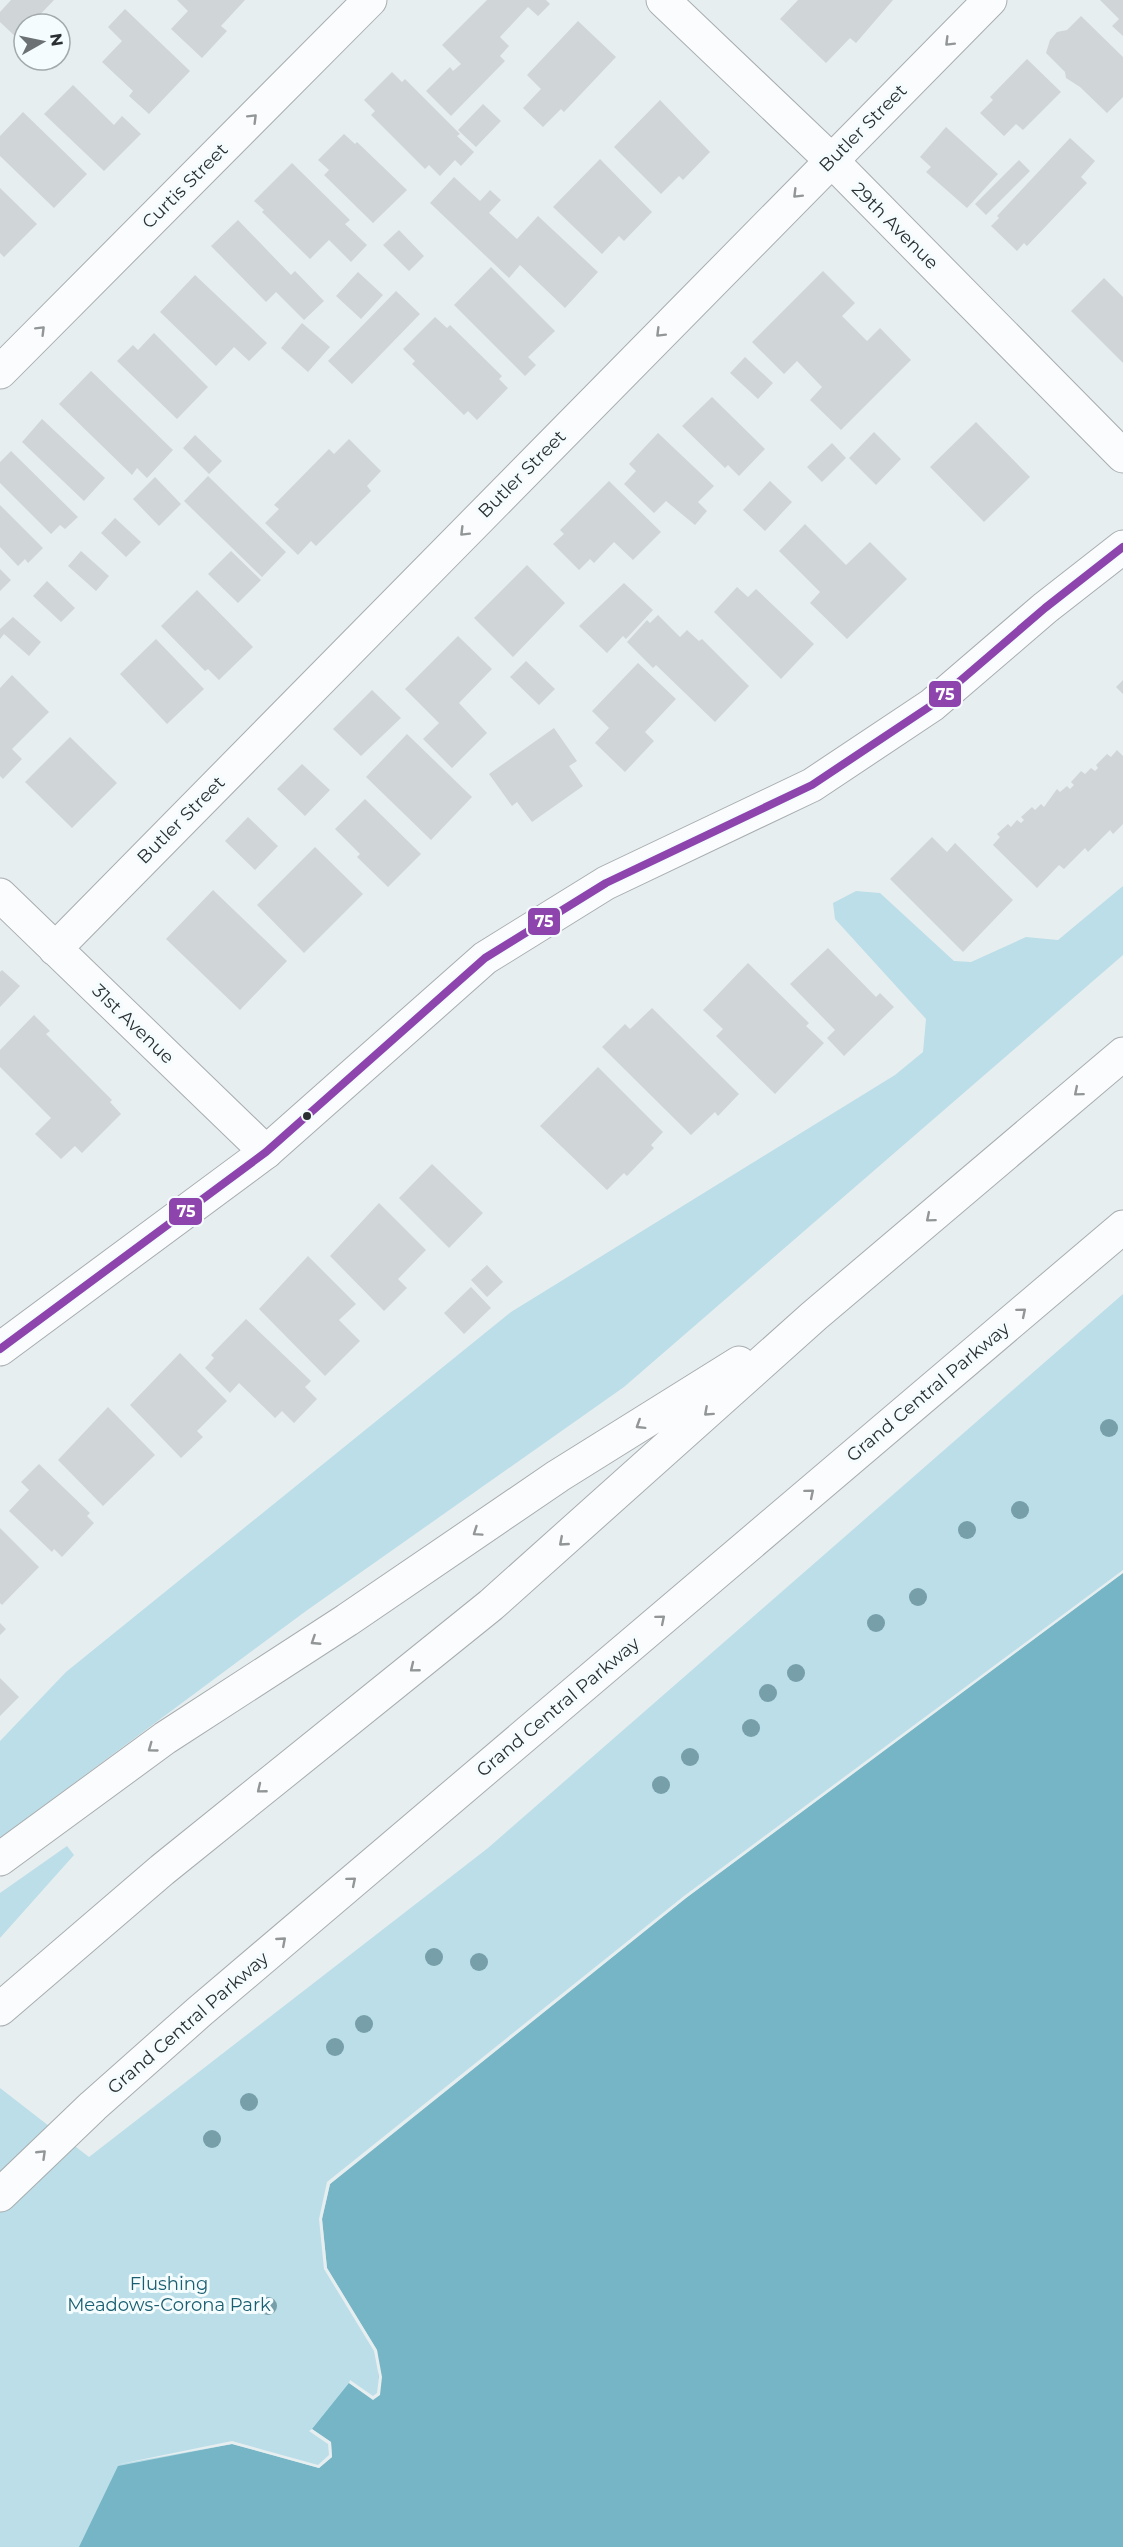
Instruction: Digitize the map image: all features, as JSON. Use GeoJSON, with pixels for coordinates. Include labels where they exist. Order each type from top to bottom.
{"type":"FeatureCollection","features":[{"type":"Feature","properties":{"kind":"main road","name":"Curtis Street"},"geometry":{"type":"LineString","coordinates":[[0,372],[370,0]]}},
{"type":"Feature","properties":{"kind":"main road","name":"29th Avenue"},"geometry":{"type":"LineString","coordinates":[[663,0],[831,160],[1123,456]]}},
{"type":"Feature","properties":{"kind":"main road","name":"Butler Street"},"geometry":{"type":"LineString","coordinates":[[55,949],[990,0]]}},
{"type":"Feature","properties":{"kind":"main road"},"geometry":{"type":"LineString","coordinates":[[0,1349],[266,1152],[484,958],[606,884],[812,785],[932,705],[1045,608],[1123,547]]}},
{"type":"Feature","properties":{"kind":"main road","name":"31st Avenue"},"geometry":{"type":"LineString","coordinates":[[0,895],[266,1152]]}},
{"type":"Feature","properties":{"kind":"main road"},"geometry":{"type":"LineString","coordinates":[[0,2009],[162,1870],[491,1605],[814,1316],[1123,1054]]}},
{"type":"Feature","properties":{"kind":"main road","name":"Grand Central Parkway"},"geometry":{"type":"LineString","coordinates":[[0,2195],[93,2106],[199,2012],[1123,1227]]}},
{"type":"Feature","properties":{"kind":"main road"},"geometry":{"type":"LineString","coordinates":[[0,1859],[165,1738],[347,1620],[558,1476],[814,1316]]}},
{"type":"Feature","properties":{"kind":"green space"},"geometry":{"type":"Polygon","coordinates":[[[1123,886],[1123,955],[624,1387],[306,1611],[0,1838],[0,1741],[66,1672],[511,1312],[895,1075],[923,1052],[926,1019],[835,919],[833,903],[856,891],[880,893],[954,961],[971,962],[1026,937],[1058,940],[1123,886]]]}},
{"type":"Feature","properties":{"kind":"green space","name":"Flushing Meadows-Corona Park"},"geometry":{"type":"Polygon","coordinates":[[[1123,1294],[1123,2101],[316,2547],[0,2547],[0,2088],[89,2157],[488,1848],[1123,1294]]]}},
{"type":"Feature","properties":{"kind":"green space"},"geometry":{"type":"Polygon","coordinates":[[[67,1846],[74,1855],[0,1938],[0,1893],[67,1846]]]}},
{"type":"Feature","properties":{"kind":"water"},"geometry":{"type":"Polygon","coordinates":[[[1123,1573],[1123,2547],[79,2547],[118,2466],[232,2444],[319,2468],[332,2457],[331,2442],[312,2429],[349,2383],[373,2399],[380,2394],[377,2350],[327,2268],[322,2219],[330,2184],[686,1898],[1123,1573]]]}},
{"type":"Feature","properties":{"kind":"pier"},"geometry":{"type":"Polygon","coordinates":[[[1123,1570],[1123,1573],[686,1898],[330,2184],[322,2219],[327,2268],[377,2350],[382,2377],[380,2395],[373,2400],[349,2383],[350,2380],[373,2396],[377,2393],[379,2377],[374,2351],[324,2269],[319,2219],[327,2182],[684,1896],[1123,1570]]]}},
{"type":"Feature","properties":{"kind":"pier"},"geometry":{"type":"Polygon","coordinates":[[[312,2429],[331,2442],[332,2457],[319,2468],[232,2444],[115,2465],[232,2441],[318,2465],[329,2455],[328,2444],[309,2431],[312,2429]]]}},
{"type":"Feature","properties":{"kind":"building"},"geometry":{"type":"Polygon","coordinates":[[[11,0],[54,0],[42,12],[12,12],[12,33],[0,22],[0,12],[11,0]]]}},
{"type":"Feature","properties":{"kind":"building"},"geometry":{"type":"Polygon","coordinates":[[[177,0],[245,0],[221,26],[227,31],[202,58],[171,29],[188,11],[177,0]]]}},
{"type":"Feature","properties":{"kind":"building"},"geometry":{"type":"Polygon","coordinates":[[[487,0],[546,0],[550,4],[538,16],[528,7],[500,37],[509,46],[500,56],[505,61],[451,116],[426,91],[450,67],[453,71],[461,64],[442,45],[487,0]]]}},
{"type":"Feature","properties":{"kind":"building"},"geometry":{"type":"Polygon","coordinates":[[[798,0],[893,0],[856,43],[850,38],[826,63],[780,19],[798,0]]]}},
{"type":"Feature","properties":{"kind":"building"},"geometry":{"type":"Polygon","coordinates":[[[1100,0],[1123,0],[1123,36],[1112,26],[1119,19],[1100,0]]]}},
{"type":"Feature","properties":{"kind":"building"},"geometry":{"type":"Polygon","coordinates":[[[125,9],[190,71],[149,114],[129,96],[133,91],[102,62],[122,41],[108,27],[125,9]]]}},
{"type":"Feature","properties":{"kind":"building"},"geometry":{"type":"Polygon","coordinates":[[[1081,16],[1123,57],[1123,97],[1107,113],[1080,87],[1066,78],[1065,72],[1046,53],[1050,40],[1057,32],[1067,30],[1081,16]]]}},
{"type":"Feature","properties":{"kind":"building"},"geometry":{"type":"Polygon","coordinates":[[[578,21],[616,57],[564,112],[561,109],[543,127],[523,108],[541,89],[527,75],[578,21]]]}},
{"type":"Feature","properties":{"kind":"building"},"geometry":{"type":"Polygon","coordinates":[[[1027,59],[1061,92],[1023,130],[1016,124],[1004,136],[980,113],[993,100],[990,97],[1027,59]]]}},
{"type":"Feature","properties":{"kind":"building"},"geometry":{"type":"Polygon","coordinates":[[[392,72],[402,82],[405,79],[460,134],[457,136],[474,152],[461,166],[455,160],[440,176],[429,165],[425,169],[371,115],[375,111],[364,100],[392,72]]]}},
{"type":"Feature","properties":{"kind":"building"},"geometry":{"type":"Polygon","coordinates":[[[73,85],[114,125],[122,116],[141,134],[104,171],[44,114],[73,85]]]}},
{"type":"Feature","properties":{"kind":"building"},"geometry":{"type":"Polygon","coordinates":[[[660,100],[710,152],[683,180],[679,176],[661,194],[614,147],[660,100]]]}},
{"type":"Feature","properties":{"kind":"building"},"geometry":{"type":"Polygon","coordinates":[[[483,104],[501,121],[476,147],[458,130],[483,104]]]}},
{"type":"Feature","properties":{"kind":"building"},"geometry":{"type":"Polygon","coordinates":[[[23,112],[87,174],[54,208],[0,156],[0,136],[23,112]]]}},
{"type":"Feature","properties":{"kind":"building"},"geometry":{"type":"Polygon","coordinates":[[[946,127],[998,174],[967,208],[926,172],[931,167],[920,157],[946,127]]]}},
{"type":"Feature","properties":{"kind":"building"},"geometry":{"type":"Polygon","coordinates":[[[344,134],[355,144],[357,142],[407,190],[373,223],[324,175],[329,170],[318,160],[344,134]]]}},
{"type":"Feature","properties":{"kind":"building"},"geometry":{"type":"Polygon","coordinates":[[[1070,138],[1095,161],[1081,177],[1087,183],[1027,246],[1024,243],[1017,251],[991,226],[999,218],[997,216],[1070,138]]]}},
{"type":"Feature","properties":{"kind":"building"},"geometry":{"type":"Polygon","coordinates":[[[600,159],[652,212],[624,241],[619,236],[602,254],[553,207],[600,159]]]}},
{"type":"Feature","properties":{"kind":"building"},"geometry":{"type":"Polygon","coordinates":[[[1019,160],[1030,171],[986,215],[975,204],[1019,160]]]}},
{"type":"Feature","properties":{"kind":"building"},"geometry":{"type":"Polygon","coordinates":[[[292,163],[350,220],[345,224],[367,245],[351,262],[329,240],[310,259],[262,212],[264,210],[254,201],[292,163]]]}},
{"type":"Feature","properties":{"kind":"building"},"geometry":{"type":"Polygon","coordinates":[[[454,177],[480,201],[490,190],[501,200],[489,213],[517,239],[538,216],[598,272],[565,308],[520,265],[509,278],[430,203],[454,177]]]}},
{"type":"Feature","properties":{"kind":"building"},"geometry":{"type":"Polygon","coordinates":[[[0,188],[37,224],[4,257],[0,253],[0,188]]]}},
{"type":"Feature","properties":{"kind":"building"},"geometry":{"type":"Polygon","coordinates":[[[238,220],[291,275],[295,271],[324,301],[304,320],[276,292],[266,302],[211,246],[238,220]]]}},
{"type":"Feature","properties":{"kind":"building"},"geometry":{"type":"Polygon","coordinates":[[[399,230],[424,256],[409,271],[383,245],[399,230]]]}},
{"type":"Feature","properties":{"kind":"building"},"geometry":{"type":"Polygon","coordinates":[[[491,267],[555,331],[528,357],[536,365],[525,376],[454,305],[491,267]]]}},
{"type":"Feature","properties":{"kind":"building"},"geometry":{"type":"Polygon","coordinates":[[[823,271],[855,303],[842,316],[867,341],[880,328],[911,360],[841,430],[810,400],[822,387],[797,361],[784,374],[752,342],[823,271]]]}},
{"type":"Feature","properties":{"kind":"building"},"geometry":{"type":"Polygon","coordinates":[[[358,272],[383,295],[361,319],[336,296],[358,272]]]}},
{"type":"Feature","properties":{"kind":"building"},"geometry":{"type":"Polygon","coordinates":[[[195,275],[267,343],[249,361],[234,347],[216,366],[160,312],[195,275]]]}},
{"type":"Feature","properties":{"kind":"building"},"geometry":{"type":"Polygon","coordinates":[[[1104,278],[1123,297],[1123,363],[1071,311],[1104,278]]]}},
{"type":"Feature","properties":{"kind":"building"},"geometry":{"type":"Polygon","coordinates":[[[396,291],[420,314],[352,384],[328,361],[396,291]]]}},
{"type":"Feature","properties":{"kind":"building"},"geometry":{"type":"Polygon","coordinates":[[[435,317],[447,328],[450,325],[502,376],[499,379],[508,388],[477,420],[468,411],[464,415],[412,364],[415,361],[403,349],[435,317]]]}},
{"type":"Feature","properties":{"kind":"building"},"geometry":{"type":"Polygon","coordinates":[[[302,323],[330,347],[308,372],[281,348],[302,323]]]}},
{"type":"Feature","properties":{"kind":"building"},"geometry":{"type":"Polygon","coordinates":[[[154,333],[208,387],[177,419],[117,361],[133,345],[138,350],[154,333]]]}},
{"type":"Feature","properties":{"kind":"building"},"geometry":{"type":"Polygon","coordinates":[[[745,357],[773,383],[758,399],[730,373],[745,357]]]}},
{"type":"Feature","properties":{"kind":"building"},"geometry":{"type":"Polygon","coordinates":[[[91,371],[173,450],[147,478],[137,468],[132,475],[59,404],[91,371]]]}},
{"type":"Feature","properties":{"kind":"building"},"geometry":{"type":"Polygon","coordinates":[[[712,397],[765,449],[739,476],[728,465],[725,468],[682,426],[712,397]]]}},
{"type":"Feature","properties":{"kind":"building"},"geometry":{"type":"Polygon","coordinates":[[[42,419],[105,478],[84,501],[22,442],[42,419]]]}},
{"type":"Feature","properties":{"kind":"building"},"geometry":{"type":"Polygon","coordinates":[[[976,422],[1030,477],[984,522],[930,467],[976,422]]]}},
{"type":"Feature","properties":{"kind":"building"},"geometry":{"type":"Polygon","coordinates":[[[874,432],[901,459],[876,485],[849,458],[874,432]]]}},
{"type":"Feature","properties":{"kind":"building"},"geometry":{"type":"Polygon","coordinates":[[[658,433],[714,486],[698,502],[707,511],[695,525],[666,501],[654,513],[624,484],[636,471],[629,464],[658,433]]]}},
{"type":"Feature","properties":{"kind":"building"},"geometry":{"type":"Polygon","coordinates":[[[195,435],[222,461],[209,474],[183,448],[195,435]]]}},
{"type":"Feature","properties":{"kind":"building"},"geometry":{"type":"Polygon","coordinates":[[[349,439],[381,471],[367,486],[371,491],[316,546],[311,541],[298,555],[265,523],[279,509],[274,505],[329,449],[334,454],[349,439]]]}},
{"type":"Feature","properties":{"kind":"building"},"geometry":{"type":"Polygon","coordinates":[[[832,443],[846,458],[822,482],[807,467],[832,443]]]}},
{"type":"Feature","properties":{"kind":"building"},"geometry":{"type":"Polygon","coordinates":[[[11,451],[78,517],[65,529],[60,525],[51,534],[0,483],[0,462],[11,451]]]}},
{"type":"Feature","properties":{"kind":"building"},"geometry":{"type":"Polygon","coordinates":[[[208,476],[286,552],[262,577],[184,501],[208,476]]]}},
{"type":"Feature","properties":{"kind":"building"},"geometry":{"type":"Polygon","coordinates":[[[155,477],[181,504],[159,526],[133,499],[155,477]]]}},
{"type":"Feature","properties":{"kind":"building"},"geometry":{"type":"Polygon","coordinates":[[[609,481],[661,532],[633,560],[614,542],[594,563],[590,559],[579,570],[553,544],[564,534],[560,530],[609,481]]]}},
{"type":"Feature","properties":{"kind":"building"},"geometry":{"type":"Polygon","coordinates":[[[770,481],[792,502],[765,531],[743,510],[770,481]]]}},
{"type":"Feature","properties":{"kind":"building"},"geometry":{"type":"Polygon","coordinates":[[[0,505],[43,548],[28,563],[25,559],[18,566],[0,547],[0,505]]]}},
{"type":"Feature","properties":{"kind":"building"},"geometry":{"type":"Polygon","coordinates":[[[115,518],[141,542],[126,557],[101,533],[115,518]]]}},
{"type":"Feature","properties":{"kind":"building"},"geometry":{"type":"Polygon","coordinates":[[[805,524],[846,565],[870,542],[907,579],[847,639],[810,603],[820,592],[779,551],[805,524]]]}},
{"type":"Feature","properties":{"kind":"building"},"geometry":{"type":"Polygon","coordinates":[[[81,551],[109,576],[96,591],[68,566],[81,551]]]}},
{"type":"Feature","properties":{"kind":"building"},"geometry":{"type":"Polygon","coordinates":[[[231,551],[261,580],[238,603],[208,574],[231,551]]]}},
{"type":"Feature","properties":{"kind":"building"},"geometry":{"type":"Polygon","coordinates":[[[527,565],[565,603],[513,657],[474,618],[527,565]]]}},
{"type":"Feature","properties":{"kind":"building"},"geometry":{"type":"Polygon","coordinates":[[[0,569],[11,580],[0,591],[0,569]]]}},
{"type":"Feature","properties":{"kind":"building"},"geometry":{"type":"Polygon","coordinates":[[[47,581],[75,608],[61,622],[33,596],[47,581]]]}},
{"type":"Feature","properties":{"kind":"building"},"geometry":{"type":"Polygon","coordinates":[[[624,583],[653,610],[626,639],[623,636],[607,653],[579,626],[624,583]]]}},
{"type":"Feature","properties":{"kind":"building"},"geometry":{"type":"Polygon","coordinates":[[[737,587],[748,597],[756,589],[814,644],[781,679],[714,612],[737,587]]]}},
{"type":"Feature","properties":{"kind":"building"},"geometry":{"type":"Polygon","coordinates":[[[197,590],[253,647],[219,680],[208,669],[205,671],[161,626],[197,590]]]}},
{"type":"Feature","properties":{"kind":"building"},"geometry":{"type":"Polygon","coordinates":[[[658,615],[680,637],[687,630],[699,641],[702,639],[749,686],[715,722],[656,665],[653,668],[627,642],[647,620],[650,623],[658,615]]]}},
{"type":"Feature","properties":{"kind":"building"},"geometry":{"type":"Polygon","coordinates":[[[13,617],[41,642],[29,656],[4,634],[0,639],[0,629],[13,617]]]}},
{"type":"Feature","properties":{"kind":"building"},"geometry":{"type":"Polygon","coordinates":[[[458,636],[492,669],[459,703],[487,733],[452,768],[423,739],[439,723],[405,689],[458,636]]]}},
{"type":"Feature","properties":{"kind":"building"},"geometry":{"type":"Polygon","coordinates":[[[156,639],[204,689],[167,724],[120,674],[156,639]]]}},
{"type":"Feature","properties":{"kind":"building"},"geometry":{"type":"Polygon","coordinates":[[[526,661],[555,689],[539,705],[510,677],[526,661]]]}},
{"type":"Feature","properties":{"kind":"building"},"geometry":{"type":"Polygon","coordinates":[[[638,663],[676,699],[645,732],[654,741],[625,772],[595,743],[609,728],[592,711],[638,663]]]}},
{"type":"Feature","properties":{"kind":"building"},"geometry":{"type":"Polygon","coordinates":[[[12,675],[49,712],[12,749],[22,759],[3,779],[0,776],[0,688],[12,675]]]}},
{"type":"Feature","properties":{"kind":"building"},"geometry":{"type":"Polygon","coordinates":[[[1123,680],[1123,694],[1116,687],[1123,680]]]}},
{"type":"Feature","properties":{"kind":"building"},"geometry":{"type":"Polygon","coordinates":[[[372,690],[401,718],[361,756],[333,729],[372,690]]]}},
{"type":"Feature","properties":{"kind":"building"},"geometry":{"type":"Polygon","coordinates":[[[554,728],[577,761],[569,766],[583,786],[532,822],[517,802],[512,806],[489,774],[554,728]]]}},
{"type":"Feature","properties":{"kind":"building"},"geometry":{"type":"Polygon","coordinates":[[[407,734],[472,797],[431,840],[366,777],[407,734]]]}},
{"type":"Feature","properties":{"kind":"building"},"geometry":{"type":"Polygon","coordinates":[[[70,737],[117,783],[72,828],[25,782],[70,737]]]}},
{"type":"Feature","properties":{"kind":"building"},"geometry":{"type":"Polygon","coordinates":[[[1117,750],[1123,756],[1123,824],[1113,834],[1110,830],[1088,852],[1085,848],[1064,869],[1059,865],[1037,888],[993,845],[1000,837],[997,834],[1008,824],[1011,827],[1017,820],[1021,823],[1024,820],[1021,817],[1032,807],[1035,810],[1041,804],[1044,807],[1057,789],[1060,792],[1067,786],[1070,789],[1074,785],[1071,782],[1081,771],[1085,774],[1091,768],[1095,771],[1098,768],[1096,765],[1107,754],[1111,757],[1117,750]]]}},
{"type":"Feature","properties":{"kind":"building"},"geometry":{"type":"Polygon","coordinates":[[[302,764],[330,790],[305,816],[277,789],[302,764]]]}},
{"type":"Feature","properties":{"kind":"building"},"geometry":{"type":"Polygon","coordinates":[[[365,799],[421,854],[388,887],[357,857],[360,854],[335,829],[365,799]]]}},
{"type":"Feature","properties":{"kind":"building"},"geometry":{"type":"Polygon","coordinates":[[[248,817],[278,846],[255,870],[225,841],[248,817]]]}},
{"type":"Feature","properties":{"kind":"building"},"geometry":{"type":"Polygon","coordinates":[[[932,837],[947,852],[955,843],[1013,900],[963,952],[890,879],[932,837]]]}},
{"type":"Feature","properties":{"kind":"building"},"geometry":{"type":"Polygon","coordinates":[[[315,847],[363,894],[304,953],[257,905],[315,847]]]}},
{"type":"Feature","properties":{"kind":"building"},"geometry":{"type":"Polygon","coordinates":[[[213,890],[287,961],[240,1010],[166,939],[213,890]]]}},
{"type":"Feature","properties":{"kind":"building"},"geometry":{"type":"Polygon","coordinates":[[[828,948],[876,997],[880,993],[894,1007],[844,1056],[827,1038],[835,1030],[790,984],[828,948]]]}},
{"type":"Feature","properties":{"kind":"building"},"geometry":{"type":"Polygon","coordinates":[[[748,963],[809,1023],[806,1026],[824,1043],[775,1094],[716,1036],[723,1029],[703,1010],[748,963]]]}},
{"type":"Feature","properties":{"kind":"building"},"geometry":{"type":"Polygon","coordinates":[[[2,970],[20,986],[0,1007],[0,972],[2,970]]]}},
{"type":"Feature","properties":{"kind":"building"},"geometry":{"type":"Polygon","coordinates":[[[652,1008],[739,1094],[718,1116],[715,1112],[691,1135],[602,1047],[625,1024],[630,1029],[652,1008]]]}},
{"type":"Feature","properties":{"kind":"building"},"geometry":{"type":"Polygon","coordinates":[[[34,1015],[50,1031],[46,1034],[112,1100],[110,1102],[121,1114],[82,1153],[75,1146],[61,1159],[35,1134],[51,1118],[0,1067],[0,1050],[34,1015]]]}},
{"type":"Feature","properties":{"kind":"building"},"geometry":{"type":"Polygon","coordinates":[[[598,1067],[663,1132],[651,1145],[654,1148],[627,1176],[624,1173],[607,1190],[540,1126],[598,1067]]]}},
{"type":"Feature","properties":{"kind":"building"},"geometry":{"type":"Polygon","coordinates":[[[432,1164],[483,1213],[449,1248],[399,1198],[432,1164]]]}},
{"type":"Feature","properties":{"kind":"building"},"geometry":{"type":"Polygon","coordinates":[[[379,1203],[426,1250],[398,1279],[407,1288],[384,1311],[330,1256],[379,1203]]]}},
{"type":"Feature","properties":{"kind":"building"},"geometry":{"type":"Polygon","coordinates":[[[308,1256],[356,1304],[339,1320],[360,1341],[325,1376],[259,1309],[308,1256]]]}},
{"type":"Feature","properties":{"kind":"building"},"geometry":{"type":"Polygon","coordinates":[[[487,1265],[503,1282],[487,1297],[471,1280],[487,1265]]]}},
{"type":"Feature","properties":{"kind":"building"},"geometry":{"type":"Polygon","coordinates":[[[471,1287],[491,1308],[464,1334],[444,1313],[471,1287]]]}},
{"type":"Feature","properties":{"kind":"building"},"geometry":{"type":"Polygon","coordinates":[[[246,1319],[311,1381],[305,1387],[317,1399],[294,1423],[282,1411],[275,1418],[239,1383],[230,1393],[205,1368],[214,1358],[211,1355],[246,1319]]]}},
{"type":"Feature","properties":{"kind":"building"},"geometry":{"type":"Polygon","coordinates":[[[180,1353],[227,1401],[197,1431],[203,1437],[181,1458],[130,1405],[180,1353]]]}},
{"type":"Feature","properties":{"kind":"building"},"geometry":{"type":"Polygon","coordinates":[[[108,1407],[155,1455],[103,1506],[58,1460],[108,1407]]]}},
{"type":"Feature","properties":{"kind":"building"},"geometry":{"type":"Polygon","coordinates":[[[39,1464],[90,1513],[87,1516],[94,1523],[62,1557],[54,1549],[52,1552],[9,1511],[29,1490],[21,1482],[39,1464]]]}},
{"type":"Feature","properties":{"kind":"building"},"geometry":{"type":"Polygon","coordinates":[[[0,1528],[39,1567],[2,1605],[0,1603],[0,1528]]]}},
{"type":"Feature","properties":{"kind":"building"},"geometry":{"type":"Polygon","coordinates":[[[0,1623],[6,1629],[0,1635],[0,1623]]]}},
{"type":"Feature","properties":{"kind":"building"},"geometry":{"type":"Polygon","coordinates":[[[0,1678],[19,1697],[0,1716],[0,1678]]]}},
{"type":"Feature","properties":{"kind":"transit line","name":"75"},"geometry":{"type":"LineString","coordinates":[[0,1349],[266,1152],[485,958],[606,883],[812,785],[932,705],[1045,608],[1123,547]]}}]}
